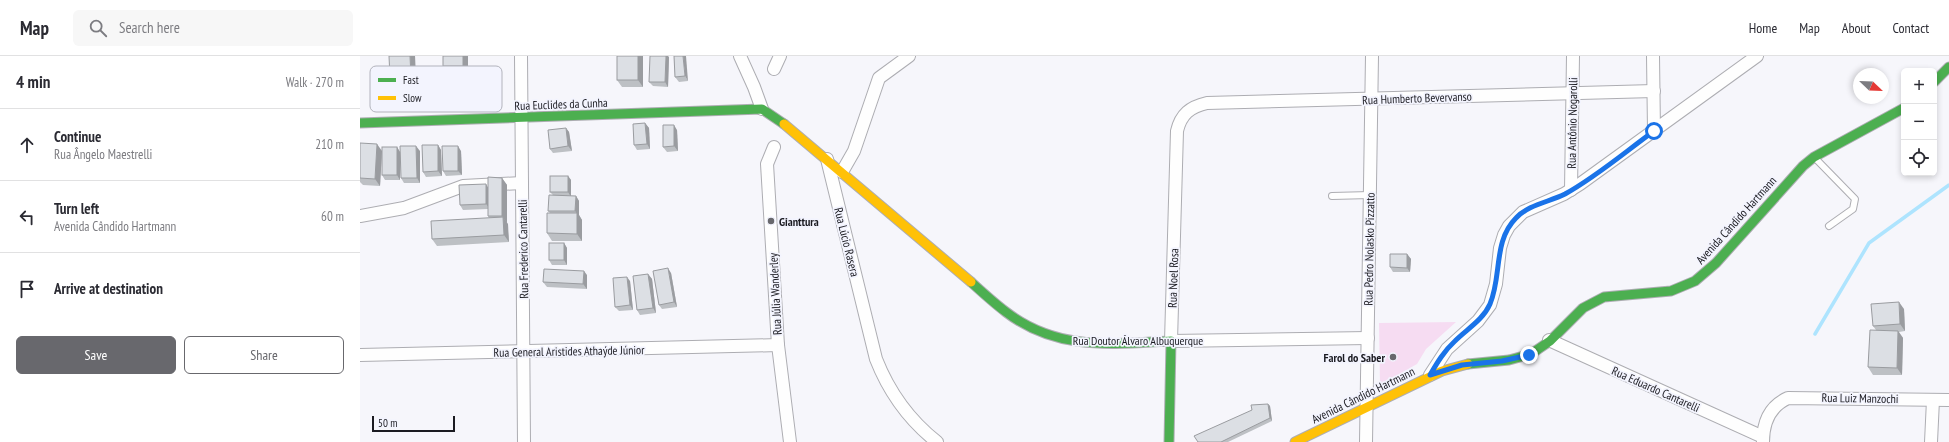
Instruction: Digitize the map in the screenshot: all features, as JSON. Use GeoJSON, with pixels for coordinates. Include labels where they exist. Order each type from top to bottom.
{"type":"FeatureCollection","features":[{"type":"Feature","properties":{"kind":"street","name":"Rua Frederico Cantarelli"},"geometry":{"type":"LineString","coordinates":[[521,56],[524,442]]}},
{"type":"Feature","properties":{"kind":"street"},"geometry":{"type":"LineString","coordinates":[[740,56],[762,109],[784,123],[827,158]]}},
{"type":"Feature","properties":{"kind":"street"},"geometry":{"type":"LineString","coordinates":[[774,69],[780,56]]}},
{"type":"Feature","properties":{"kind":"street"},"geometry":{"type":"LineString","coordinates":[[842,172],[854,150],[879,78],[909,56]]}},
{"type":"Feature","properties":{"kind":"street","name":"Rua Pedro Nolasko Pizzatto"},"geometry":{"type":"LineString","coordinates":[[1366,442],[1372,56]]}},
{"type":"Feature","properties":{"kind":"street","name":"Rua Antônio Nogarolli"},"geometry":{"type":"LineString","coordinates":[[1571,190],[1573,56]]}},
{"type":"Feature","properties":{"kind":"street"},"geometry":{"type":"LineString","coordinates":[[1653,56],[1654,131]]}},
{"type":"Feature","properties":{"kind":"street"},"geometry":{"type":"LineString","coordinates":[[1430,375],[1447,349],[1478,321],[1490,305],[1496,284],[1500,248],[1504,235],[1509,226],[1522,212],[1571,190],[1757,56]]}},
{"type":"Feature","properties":{"kind":"street"},"geometry":{"type":"LineString","coordinates":[[1937,79],[1949,67]]}},
{"type":"Feature","properties":{"kind":"street","name":"Rua Humberto Bevervanso"},"geometry":{"type":"LineString","coordinates":[[1183,115],[1198,106],[1207,104],[1654,91]]}},
{"type":"Feature","properties":{"kind":"street","name":"Rua Euclides da Cunha"},"geometry":{"type":"LineString","coordinates":[[360,123],[762,109]]}},
{"type":"Feature","properties":{"kind":"street","name":"Avenida Cândido Hartmann"},"geometry":{"type":"LineString","coordinates":[[1295,442],[1430,375],[1462,365],[1516,359],[1529,355],[1549,340],[1582,309],[1604,297],[1624,294],[1669,292],[1695,280],[1716,262],[1793,176],[1814,157],[1901,110]]}},
{"type":"Feature","properties":{"kind":"street","name":"Rua Noel Rosa"},"geometry":{"type":"LineString","coordinates":[[1169,442],[1177,131],[1183,115]]}},
{"type":"Feature","properties":{"kind":"street","name":"Rua Júlia Wanderley"},"geometry":{"type":"LineString","coordinates":[[774,147],[767,164],[778,346],[790,442]]}},
{"type":"Feature","properties":{"kind":"street","name":"Rua Doutor Álvaro Albuquerque"},"geometry":{"type":"LineString","coordinates":[[827,158],[1006,312],[1035,329],[1065,340],[1085,342],[1368,338]]}},
{"type":"Feature","properties":{"kind":"street","name":"Rua Lúcio Rasera"},"geometry":{"type":"LineString","coordinates":[[827,158],[876,359],[889,387],[900,404],[926,433],[937,442]]}},
{"type":"Feature","properties":{"kind":"street"},"geometry":{"type":"LineString","coordinates":[[360,216],[404,208],[464,186],[522,183]]}},
{"type":"Feature","properties":{"kind":"street","name":"Rua Eduardo Cantarelli"},"geometry":{"type":"LineString","coordinates":[[1549,340],[1763,439]]}},
{"type":"Feature","properties":{"kind":"street","name":"Rua General Aristides Athaýde Júnior"},"geometry":{"type":"LineString","coordinates":[[360,355],[778,346]]}},
{"type":"Feature","properties":{"kind":"street","name":"Rua Luiz Manzochi"},"geometry":{"type":"LineString","coordinates":[[1763,439],[1767,420],[1774,406],[1788,398],[1949,400]]}},
{"type":"Feature","properties":{"kind":"street"},"geometry":{"type":"LineString","coordinates":[[1931,442],[1933,400]]}},
{"type":"Feature","properties":{"kind":"lane"},"geometry":{"type":"LineString","coordinates":[[1814,157],[1855,199],[1853,209],[1829,226]]}},
{"type":"Feature","properties":{"kind":"lane"},"geometry":{"type":"LineString","coordinates":[[1332,196],[1370,195]]}},
{"type":"Feature","properties":{"kind":"shaded area"},"geometry":{"type":"Polygon","coordinates":[[[1456,322],[1426,349],[1417,364],[1380,385],[1379,323],[1456,322]]]}},
{"type":"Feature","properties":{"kind":"building"},"geometry":{"type":"Polygon","coordinates":[[[389,56],[410,56],[410,66],[389,66],[389,56]]]}},
{"type":"Feature","properties":{"kind":"building"},"geometry":{"type":"Polygon","coordinates":[[[443,56],[463,56],[463,66],[443,66],[443,56]]]}},
{"type":"Feature","properties":{"kind":"building"},"geometry":{"type":"Polygon","coordinates":[[[617,56],[638,56],[638,80],[617,80],[617,56]]]}},
{"type":"Feature","properties":{"kind":"building"},"geometry":{"type":"Polygon","coordinates":[[[650,56],[666,56],[665,82],[649,82],[650,56]]]}},
{"type":"Feature","properties":{"kind":"building"},"geometry":{"type":"Polygon","coordinates":[[[674,56],[683,56],[685,76],[675,77],[674,56]]]}},
{"type":"Feature","properties":{"kind":"building"},"geometry":{"type":"Polygon","coordinates":[[[645,123],[647,144],[634,145],[633,124],[645,123]]]}},
{"type":"Feature","properties":{"kind":"building"},"geometry":{"type":"Polygon","coordinates":[[[663,125],[674,125],[674,146],[663,147],[663,125]]]}},
{"type":"Feature","properties":{"kind":"building"},"geometry":{"type":"Polygon","coordinates":[[[566,128],[568,146],[550,149],[548,130],[566,128]]]}},
{"type":"Feature","properties":{"kind":"building"},"geometry":{"type":"Polygon","coordinates":[[[360,143],[377,144],[375,179],[360,178],[360,143]]]}},
{"type":"Feature","properties":{"kind":"building"},"geometry":{"type":"Polygon","coordinates":[[[422,145],[438,145],[438,171],[423,172],[422,145]]]}},
{"type":"Feature","properties":{"kind":"building"},"geometry":{"type":"Polygon","coordinates":[[[400,146],[416,146],[417,178],[401,178],[400,146]]]}},
{"type":"Feature","properties":{"kind":"building"},"geometry":{"type":"Polygon","coordinates":[[[442,146],[458,146],[458,171],[443,171],[442,146]]]}},
{"type":"Feature","properties":{"kind":"building"},"geometry":{"type":"Polygon","coordinates":[[[382,147],[397,147],[397,175],[382,175],[382,147]]]}},
{"type":"Feature","properties":{"kind":"building"},"geometry":{"type":"Polygon","coordinates":[[[550,176],[568,176],[568,192],[550,192],[550,176]]]}},
{"type":"Feature","properties":{"kind":"building"},"geometry":{"type":"Polygon","coordinates":[[[488,177],[502,178],[502,216],[488,216],[488,177]]]}},
{"type":"Feature","properties":{"kind":"building"},"geometry":{"type":"Polygon","coordinates":[[[486,184],[486,204],[460,205],[459,185],[486,184]]]}},
{"type":"Feature","properties":{"kind":"building"},"geometry":{"type":"Polygon","coordinates":[[[549,195],[576,196],[575,211],[548,211],[549,195]]]}},
{"type":"Feature","properties":{"kind":"building"},"geometry":{"type":"Polygon","coordinates":[[[547,213],[577,213],[577,234],[547,233],[547,213]]]}},
{"type":"Feature","properties":{"kind":"building"},"geometry":{"type":"Polygon","coordinates":[[[503,217],[504,235],[432,239],[431,221],[503,217]]]}},
{"type":"Feature","properties":{"kind":"building"},"geometry":{"type":"Polygon","coordinates":[[[549,243],[564,243],[564,260],[549,260],[549,243]]]}},
{"type":"Feature","properties":{"kind":"building"},"geometry":{"type":"Polygon","coordinates":[[[1390,254],[1407,254],[1407,268],[1390,267],[1390,254]]]}},
{"type":"Feature","properties":{"kind":"building"},"geometry":{"type":"Polygon","coordinates":[[[668,268],[674,302],[659,305],[653,271],[668,268]]]}},
{"type":"Feature","properties":{"kind":"building"},"geometry":{"type":"Polygon","coordinates":[[[544,269],[584,271],[583,284],[543,282],[544,269]]]}},
{"type":"Feature","properties":{"kind":"building"},"geometry":{"type":"Polygon","coordinates":[[[648,274],[653,308],[637,310],[633,276],[648,274]]]}},
{"type":"Feature","properties":{"kind":"building"},"geometry":{"type":"Polygon","coordinates":[[[627,277],[630,305],[615,307],[613,278],[627,277]]]}},
{"type":"Feature","properties":{"kind":"building"},"geometry":{"type":"Polygon","coordinates":[[[1899,302],[1900,324],[1873,326],[1871,304],[1899,302]]]}},
{"type":"Feature","properties":{"kind":"building"},"geometry":{"type":"Polygon","coordinates":[[[1870,330],[1898,331],[1897,368],[1868,367],[1870,330]]]}},
{"type":"Feature","properties":{"kind":"building"},"geometry":{"type":"Polygon","coordinates":[[[1268,404],[1270,418],[1221,442],[1198,442],[1194,436],[1252,410],[1251,405],[1268,404]]]}},
{"type":"Feature","properties":{"kind":"waterway"},"geometry":{"type":"LineString","coordinates":[[1815,334],[1869,243],[1949,185]]}},
{"type":"Feature","properties":{"kind":"traffic: fast"},"geometry":{"type":"LineString","coordinates":[[1937,79],[1949,67]]}},
{"type":"Feature","properties":{"kind":"traffic: fast"},"geometry":{"type":"LineString","coordinates":[[360,123],[762,109],[784,124]]}},
{"type":"Feature","properties":{"kind":"traffic: fast"},"geometry":{"type":"LineString","coordinates":[[1468,364],[1509,360],[1531,354],[1550,341],[1583,308],[1604,297],[1671,291],[1695,281],[1716,263],[1803,166],[1814,157],[1901,110]]}},
{"type":"Feature","properties":{"kind":"traffic: fast"},"geometry":{"type":"LineString","coordinates":[[971,282],[1006,312],[1025,325],[1065,339],[1106,343],[1171,341],[1169,442]]}},
{"type":"Feature","properties":{"kind":"traffic: slow"},"geometry":{"type":"LineString","coordinates":[[784,124],[971,282]]}},
{"type":"Feature","properties":{"kind":"traffic: slow"},"geometry":{"type":"LineString","coordinates":[[1295,442],[1442,371],[1468,364]]}},
{"type":"Feature","properties":{"kind":"place","name":"Gianttura"},"geometry":{"type":"Point","coordinates":[771,221]}},
{"type":"Feature","properties":{"kind":"place","name":"Farol do Saber"},"geometry":{"type":"Point","coordinates":[1393,357]}},
{"type":"Feature","properties":{"kind":"route"},"geometry":{"type":"LineString","coordinates":[[1529,355],[1516,359],[1462,365],[1430,375],[1439,359],[1447,349],[1455,340],[1478,321],[1490,305],[1496,284],[1500,248],[1504,235],[1516,217],[1522,212],[1564,194],[1654,131]]}}]}
